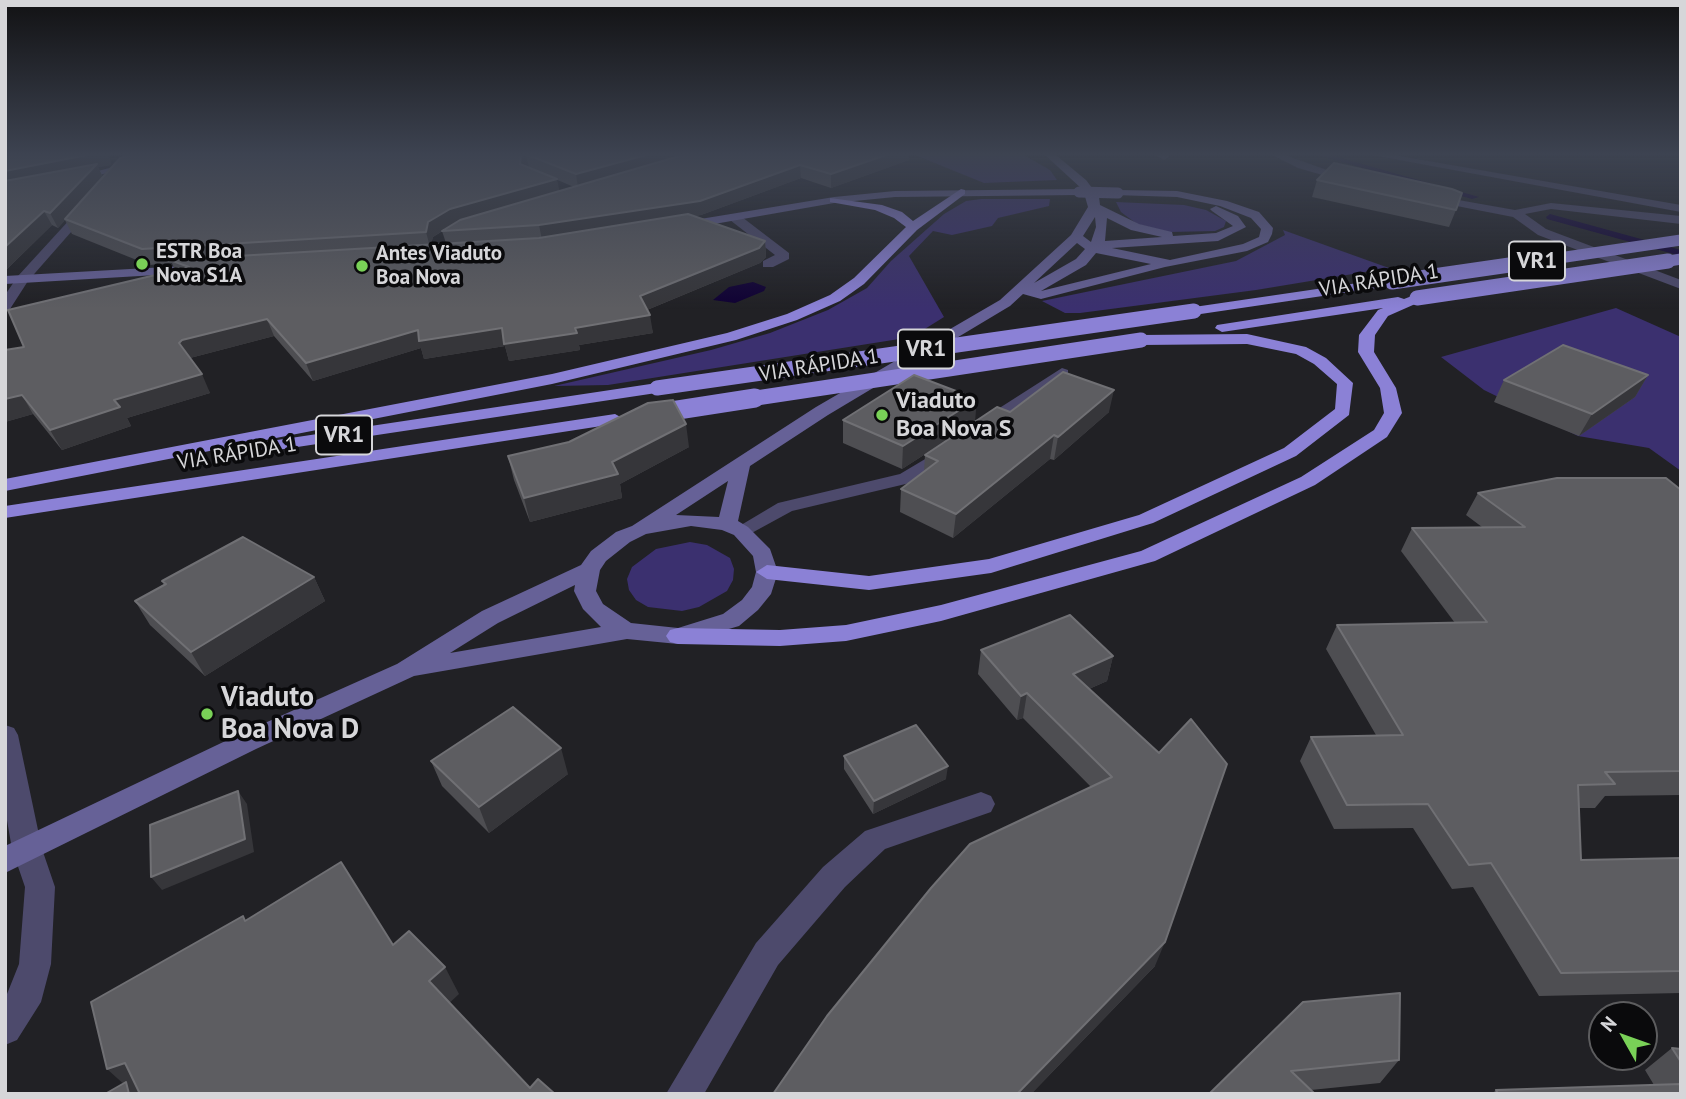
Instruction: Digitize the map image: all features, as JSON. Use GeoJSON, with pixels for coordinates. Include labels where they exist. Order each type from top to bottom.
{"type":"FeatureCollection","features":[{"type":"Feature","properties":{"kind":"highway"},"geometry":{"type":"LineString","coordinates":[[874,206],[898,215],[913,227]]}},
{"type":"Feature","properties":{"kind":"highway"},"geometry":{"type":"LineString","coordinates":[[30,482],[264,433],[552,379],[731,337],[792,317],[835,298],[859,281],[913,227],[941,206]]}},
{"type":"Feature","properties":{"kind":"highway","name":"VIA RÁPIDA 1"},"geometry":{"type":"LineString","coordinates":[[5,485],[1681,240]]}},
{"type":"Feature","properties":{"kind":"highway","name":"VIA RÁPIDA 1"},"geometry":{"type":"LineString","coordinates":[[5,512],[1141,340],[1193,335],[1681,259]]}},
{"type":"Feature","properties":{"kind":"highway"},"geometry":{"type":"LineString","coordinates":[[678,636],[780,638],[846,633],[941,613],[1148,556],[1308,481],[1381,433],[1393,413],[1388,388],[1366,352],[1367,335],[1383,313],[1417,298]]}},
{"type":"Feature","properties":{"kind":"highway"},"geometry":{"type":"LineString","coordinates":[[767,572],[802,578],[869,583],[991,566],[1146,519],[1290,452],[1343,411],[1345,383],[1320,361],[1301,350],[1247,339],[1193,335]]}},
{"type":"Feature","properties":{"kind":"main road"},"geometry":{"type":"LineString","coordinates":[[670,228],[797,206]]}},
{"type":"Feature","properties":{"kind":"main road"},"geometry":{"type":"LineString","coordinates":[[1004,303],[1058,256],[1087,244],[1218,237],[1240,227],[1224,212],[1200,206]]}},
{"type":"Feature","properties":{"kind":"main road"},"geometry":{"type":"LineString","coordinates":[[1004,303],[1247,247],[1264,239],[1267,228],[1255,215],[1234,206]]}},
{"type":"Feature","properties":{"kind":"main road"},"geometry":{"type":"LineString","coordinates":[[1094,207],[1135,227],[1186,240]]}},
{"type":"Feature","properties":{"kind":"main road"},"geometry":{"type":"LineString","coordinates":[[16,854],[247,742],[406,670],[490,617],[589,570],[610,546],[639,530],[743,461],[1004,303],[1081,262],[1094,207]]}},
{"type":"Feature","properties":{"kind":"main road"},"geometry":{"type":"LineString","coordinates":[[1087,244],[1102,227],[1101,217],[1094,207]]}},
{"type":"Feature","properties":{"kind":"main road"},"geometry":{"type":"LineString","coordinates":[[1087,244],[1170,264]]}},
{"type":"Feature","properties":{"kind":"main road"},"geometry":{"type":"LineString","coordinates":[[5,280],[216,268]]}},
{"type":"Feature","properties":{"kind":"main road"},"geometry":{"type":"LineString","coordinates":[[734,527],[743,461]]}},
{"type":"Feature","properties":{"kind":"main road"},"geometry":{"type":"LineString","coordinates":[[589,570],[585,591],[593,608],[607,621],[627,631],[652,636],[678,636],[731,620],[750,605],[763,589],[767,572],[763,554],[734,527],[673,521],[639,530]]}},
{"type":"Feature","properties":{"kind":"main road"},"geometry":{"type":"LineString","coordinates":[[406,670],[627,631]]}},
{"type":"Feature","properties":{"kind":"street"},"geometry":{"type":"LineString","coordinates":[[5,306],[23,279],[87,206]]}},
{"type":"Feature","properties":{"kind":"street"},"geometry":{"type":"LineString","coordinates":[[1476,206],[1517,214],[1542,232],[1681,285]]}},
{"type":"Feature","properties":{"kind":"street"},"geometry":{"type":"LineString","coordinates":[[1517,214],[1526,209],[1549,206]]}},
{"type":"Feature","properties":{"kind":"street"},"geometry":{"type":"LineString","coordinates":[[1554,206],[1681,220]]}},
{"type":"Feature","properties":{"kind":"street"},"geometry":{"type":"LineString","coordinates":[[734,217],[784,257],[768,264]]}},
{"type":"Feature","properties":{"kind":"street"},"geometry":{"type":"LineString","coordinates":[[734,527],[785,508],[907,478],[1062,373]]}},
{"type":"Feature","properties":{"kind":"street"},"geometry":{"type":"LineString","coordinates":[[5,735],[16,854],[40,887],[35,964],[24,1002],[5,1028]]}},
{"type":"Feature","properties":{"kind":"street"},"geometry":{"type":"LineString","coordinates":[[684,1094],[767,954],[834,877],[875,840],[981,804]]}},
{"type":"Feature","properties":{"kind":"shaded area"},"geometry":{"type":"Polygon","coordinates":[[[957,206],[1048,206],[998,218],[992,226],[952,235],[933,231],[909,256],[944,317],[912,337],[608,385],[554,386],[711,350],[770,333],[828,310],[867,288],[891,261],[944,214],[957,206]]]}},
{"type":"Feature","properties":{"kind":"shaded area"},"geometry":{"type":"Polygon","coordinates":[[[1118,206],[1190,206],[1206,210],[1226,221],[1224,227],[1215,231],[1169,232],[1137,224],[1121,212],[1118,206]]]}},
{"type":"Feature","properties":{"kind":"shaded area"},"geometry":{"type":"Polygon","coordinates":[[[1283,230],[1389,268],[1256,290],[1080,313],[1065,313],[1042,301],[1236,261],[1285,235],[1283,230]]]}},
{"type":"Feature","properties":{"kind":"shaded area"},"geometry":{"type":"Polygon","coordinates":[[[753,282],[766,287],[764,291],[735,303],[713,300],[729,287],[753,282]]]}},
{"type":"Feature","properties":{"kind":"shaded area"},"geometry":{"type":"Polygon","coordinates":[[[1616,308],[1681,337],[1681,471],[1649,448],[1578,436],[1484,390],[1441,357],[1616,308]]]}},
{"type":"Feature","properties":{"kind":"shaded area"},"geometry":{"type":"Polygon","coordinates":[[[690,542],[707,545],[730,558],[734,569],[733,580],[727,591],[699,607],[682,611],[648,607],[636,600],[629,590],[627,579],[632,567],[656,549],[690,542]]]}},
{"type":"Feature","properties":{"kind":"building"},"geometry":{"type":"Polygon","coordinates":[[[5,206],[56,206],[50,213],[44,211],[5,247],[5,206]]]}},
{"type":"Feature","properties":{"kind":"building"},"geometry":{"type":"Polygon","coordinates":[[[76,206],[460,206],[428,222],[426,232],[142,249],[65,219],[76,206]]]}},
{"type":"Feature","properties":{"kind":"building"},"geometry":{"type":"Polygon","coordinates":[[[507,206],[665,206],[539,225],[442,231],[460,220],[507,206]]]}},
{"type":"Feature","properties":{"kind":"building"},"geometry":{"type":"Polygon","coordinates":[[[1439,206],[1457,206],[1456,210],[1439,206]]]}},
{"type":"Feature","properties":{"kind":"building"},"geometry":{"type":"Polygon","coordinates":[[[688,214],[765,241],[759,248],[640,296],[650,315],[575,328],[577,333],[504,344],[502,328],[419,341],[418,330],[306,363],[267,319],[182,340],[179,343],[202,374],[114,400],[120,407],[50,430],[22,395],[5,399],[5,350],[24,347],[8,310],[189,267],[170,260],[539,238],[688,214]]]}},
{"type":"Feature","properties":{"kind":"building"},"geometry":{"type":"Polygon","coordinates":[[[1563,345],[1648,375],[1592,414],[1504,380],[1563,345]]]}},
{"type":"Feature","properties":{"kind":"building"},"geometry":{"type":"Polygon","coordinates":[[[1063,372],[1114,390],[1058,437],[1054,435],[956,514],[901,489],[938,461],[925,455],[997,407],[1010,412],[1063,372]]]}},
{"type":"Feature","properties":{"kind":"building"},"geometry":{"type":"Polygon","coordinates":[[[914,375],[977,399],[903,446],[843,420],[914,375]]]}},
{"type":"Feature","properties":{"kind":"building"},"geometry":{"type":"Polygon","coordinates":[[[673,400],[686,424],[612,462],[618,474],[524,498],[508,456],[569,442],[648,403],[673,400]]]}},
{"type":"Feature","properties":{"kind":"building"},"geometry":{"type":"Polygon","coordinates":[[[1557,478],[1666,478],[1681,490],[1681,771],[1605,772],[1615,784],[1578,785],[1581,860],[1681,858],[1681,971],[1561,973],[1491,863],[1469,865],[1428,804],[1347,805],[1311,737],[1403,735],[1337,625],[1487,622],[1412,528],[1525,527],[1478,493],[1557,478]]]}},
{"type":"Feature","properties":{"kind":"building"},"geometry":{"type":"Polygon","coordinates":[[[243,537],[314,577],[191,652],[135,601],[166,584],[162,581],[243,537]]]}},
{"type":"Feature","properties":{"kind":"building"},"geometry":{"type":"Polygon","coordinates":[[[1070,615],[1113,656],[1073,674],[1159,753],[1191,719],[1227,764],[1165,942],[1017,1094],[773,1094],[827,1016],[970,844],[1112,777],[1027,693],[1021,696],[981,650],[1070,615]]]}},
{"type":"Feature","properties":{"kind":"building"},"geometry":{"type":"Polygon","coordinates":[[[513,707],[561,748],[479,807],[431,761],[513,707]]]}},
{"type":"Feature","properties":{"kind":"building"},"geometry":{"type":"Polygon","coordinates":[[[916,725],[948,766],[874,801],[844,756],[916,725]]]}},
{"type":"Feature","properties":{"kind":"building"},"geometry":{"type":"Polygon","coordinates":[[[238,791],[245,839],[151,877],[150,825],[238,791]]]}},
{"type":"Feature","properties":{"kind":"building"},"geometry":{"type":"Polygon","coordinates":[[[341,862],[393,945],[409,931],[445,967],[429,981],[530,1088],[538,1079],[555,1094],[140,1094],[125,1063],[107,1069],[91,1002],[243,916],[245,921],[341,862]]]}},
{"type":"Feature","properties":{"kind":"building"},"geometry":{"type":"Polygon","coordinates":[[[1400,993],[1399,1060],[1291,1071],[1315,1094],[1209,1094],[1303,1002],[1400,993]]]}},
{"type":"Feature","properties":{"kind":"building"},"geometry":{"type":"Polygon","coordinates":[[[1672,1048],[1681,1049],[1681,1062],[1672,1048]]]}},
{"type":"Feature","properties":{"kind":"building"},"geometry":{"type":"Polygon","coordinates":[[[126,1082],[129,1094],[105,1094],[126,1082]]]}},
{"type":"Feature","properties":{"kind":"building"},"geometry":{"type":"Polygon","coordinates":[[[1681,1084],[1681,1094],[1498,1094],[1496,1090],[1681,1084]]]}},
{"type":"Feature","properties":{"kind":"waterway"},"geometry":{"type":"LineString","coordinates":[[1550,217],[1681,253]]}},
{"type":"Feature","properties":{"kind":"place","name":"ESTR Boa Nova S1A"},"geometry":{"type":"Point","coordinates":[142,264]}},
{"type":"Feature","properties":{"kind":"place","name":"Antes Viaduto Boa Nova"},"geometry":{"type":"Point","coordinates":[362,266]}},
{"type":"Feature","properties":{"kind":"place","name":"Viaduto Boa Nova S"},"geometry":{"type":"Point","coordinates":[882,415]}},
{"type":"Feature","properties":{"kind":"place","name":"Viaduto Boa Nova D"},"geometry":{"type":"Point","coordinates":[207,714]}}]}
